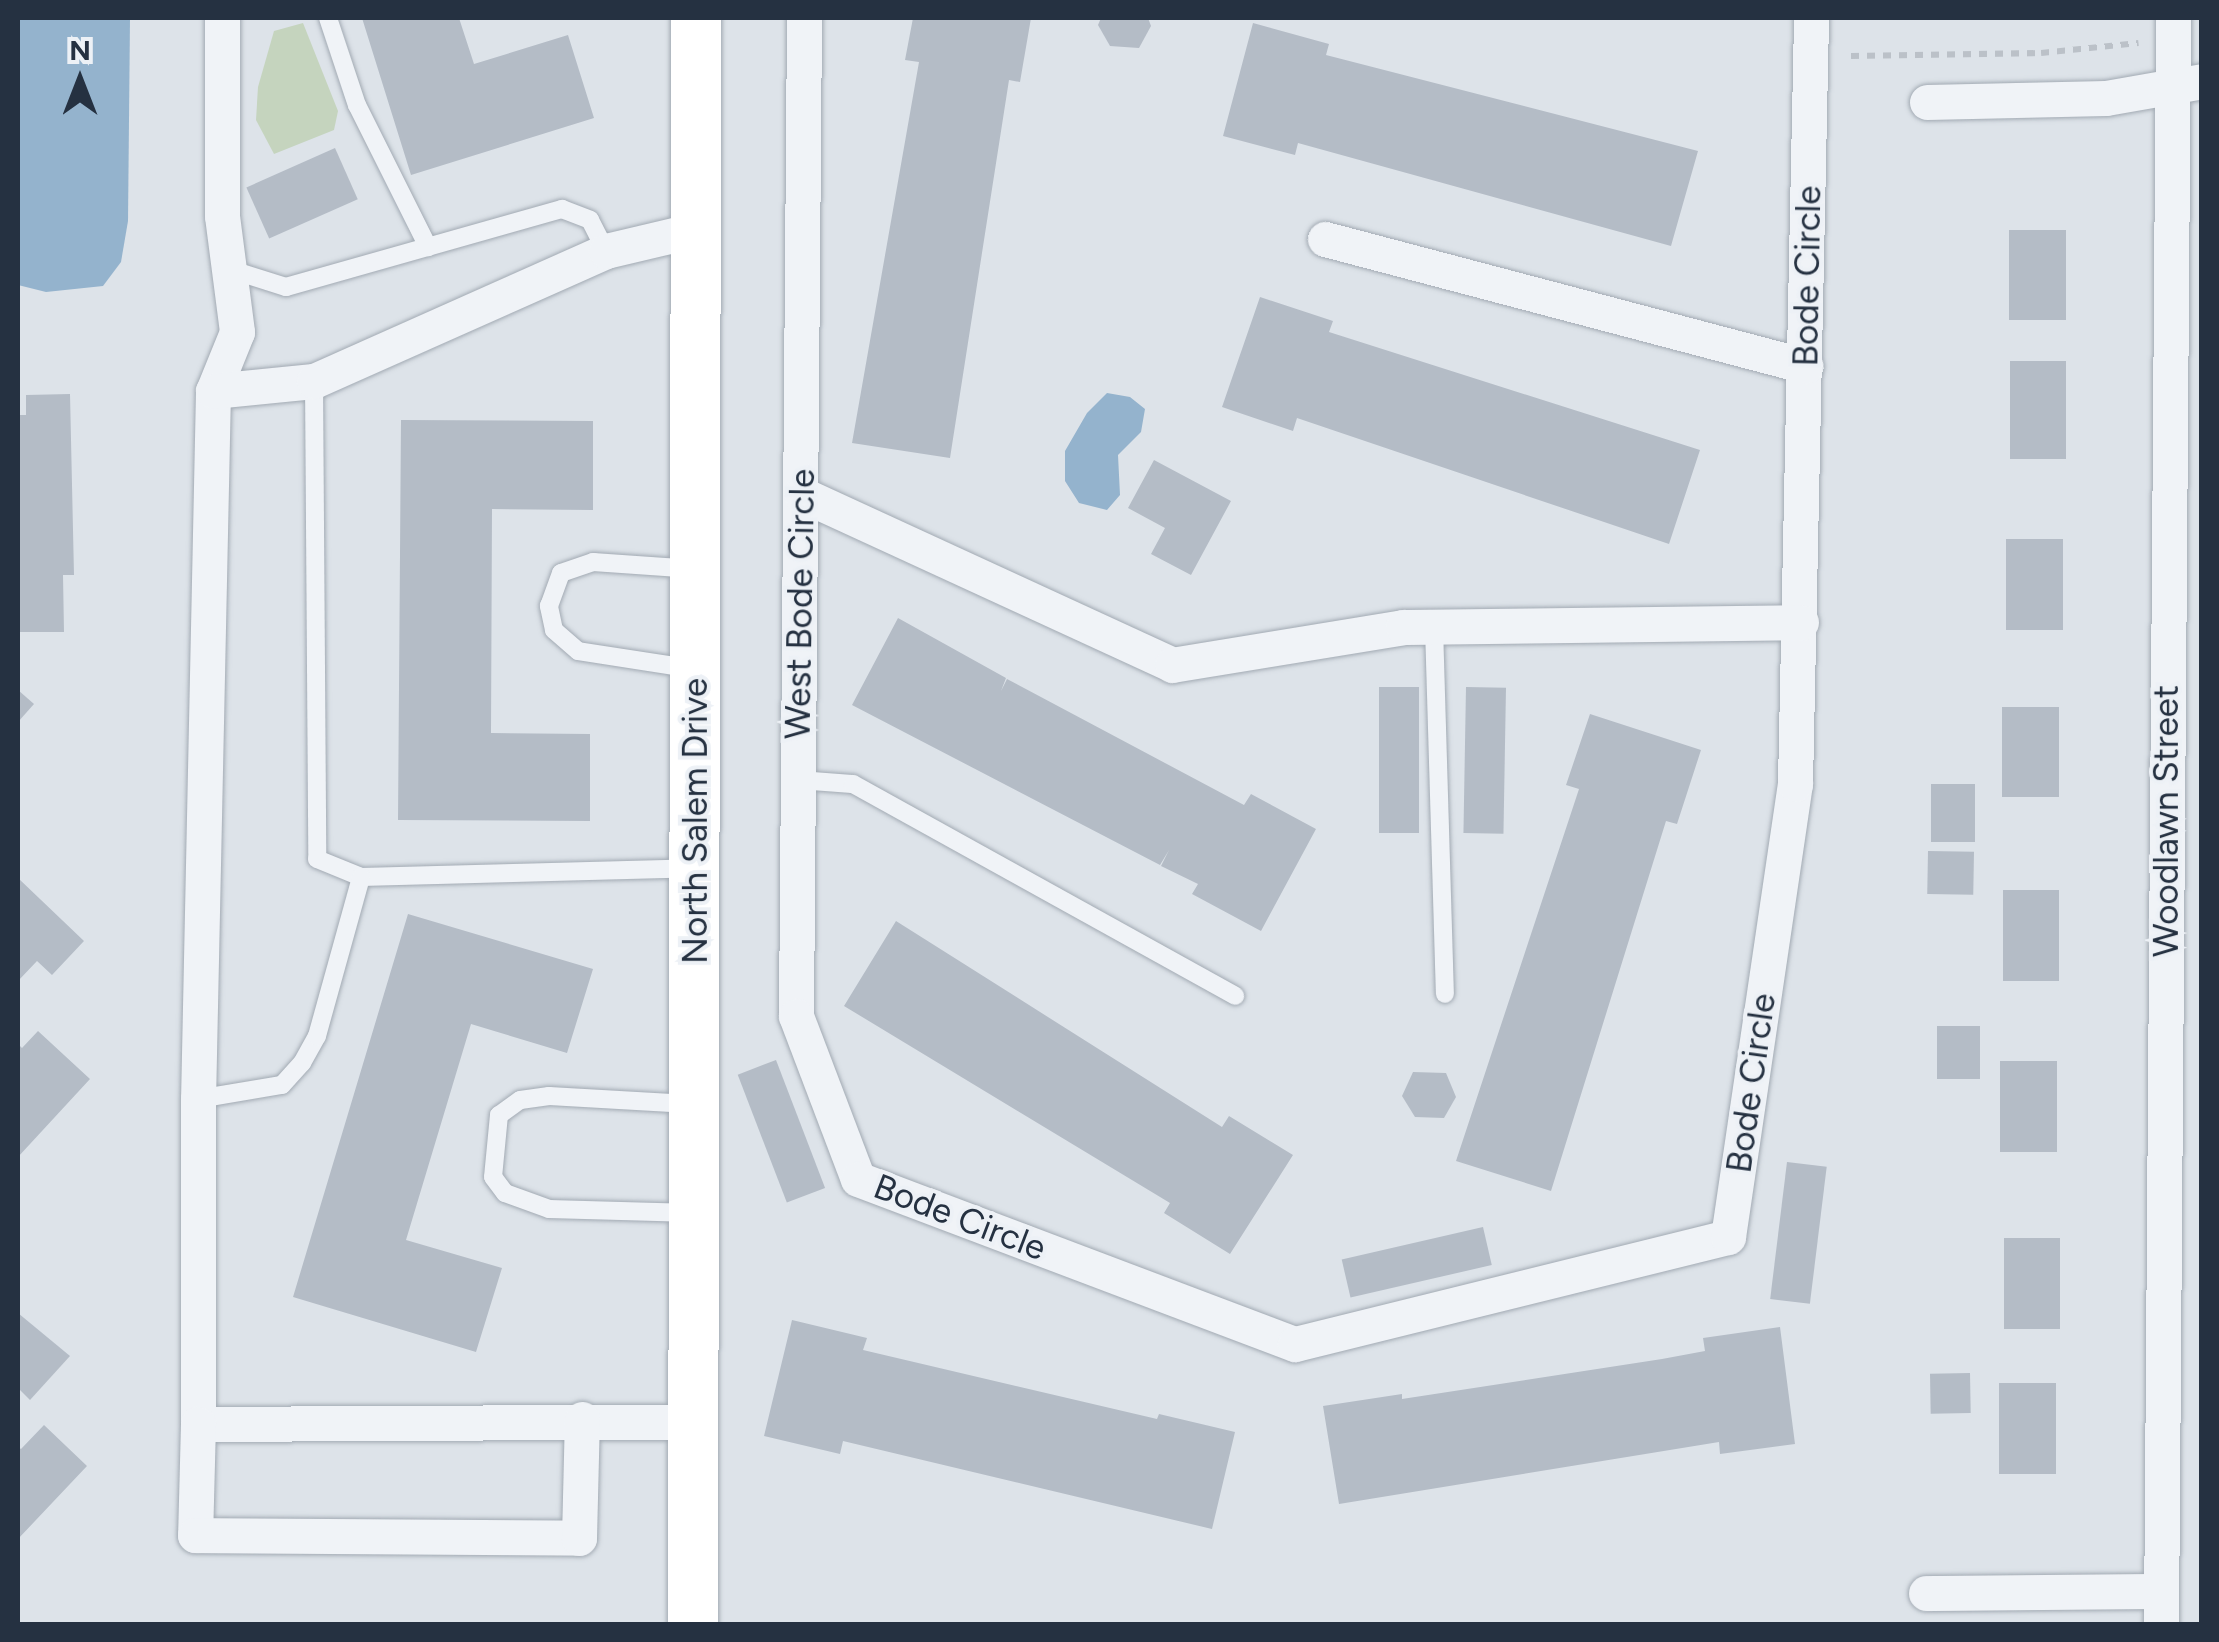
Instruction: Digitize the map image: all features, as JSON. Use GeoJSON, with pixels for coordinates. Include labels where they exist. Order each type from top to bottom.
{"type":"FeatureCollection","features":[{"type":"Feature","properties":{"kind":"street"},"geometry":{"type":"LineString","coordinates":[[222,18],[222,216],[237,332],[213,391],[198,1099],[194,1535],[580,1538],[582,1419]]}},
{"type":"Feature","properties":{"kind":"street","name":"North Salem Drive"},"geometry":{"type":"LineString","coordinates":[[693,1624],[696,18]]}},
{"type":"Feature","properties":{"kind":"street","name":"West Bode Circle"},"geometry":{"type":"LineString","coordinates":[[804,18],[796,1016],[858,1179]]}},
{"type":"Feature","properties":{"kind":"street","name":"Bode Circle"},"geometry":{"type":"LineString","coordinates":[[858,1179],[1296,1344],[1728,1237],[1794,784],[1801,622],[1812,18]]}},
{"type":"Feature","properties":{"kind":"street","name":"Woodlawn Street"},"geometry":{"type":"LineString","coordinates":[[2161,1608],[2187,86],[2172,18]]}},
{"type":"Feature","properties":{"kind":"street"},"geometry":{"type":"LineString","coordinates":[[1926,102],[2037,103],[2187,86]]}},
{"type":"Feature","properties":{"kind":"street"},"geometry":{"type":"LineString","coordinates":[[213,391],[314,380],[606,251],[695,230]]}},
{"type":"Feature","properties":{"kind":"street"},"geometry":{"type":"LineString","coordinates":[[1325,238],[1805,366]]}},
{"type":"Feature","properties":{"kind":"street"},"geometry":{"type":"LineString","coordinates":[[802,494],[1172,665],[1403,627],[1801,622]]}},
{"type":"Feature","properties":{"kind":"street"},"geometry":{"type":"LineString","coordinates":[[198,1424],[693,1420]]}},
{"type":"Feature","properties":{"kind":"street"},"geometry":{"type":"LineString","coordinates":[[1926,1593],[2161,1608]]}},
{"type":"Feature","properties":{"kind":"lane"},"geometry":{"type":"LineString","coordinates":[[328,18],[357,105],[428,247]]}},
{"type":"Feature","properties":{"kind":"lane"},"geometry":{"type":"LineString","coordinates":[[229,268],[286,287],[562,209],[590,220],[606,251]]}},
{"type":"Feature","properties":{"kind":"lane"},"geometry":{"type":"LineString","coordinates":[[314,380],[317,859],[361,878],[695,868]]}},
{"type":"Feature","properties":{"kind":"lane"},"geometry":{"type":"LineString","coordinates":[[695,569],[594,562],[561,573],[548,606],[554,630],[578,651],[695,669]]}},
{"type":"Feature","properties":{"kind":"lane"},"geometry":{"type":"LineString","coordinates":[[1434,626],[1445,994]]}},
{"type":"Feature","properties":{"kind":"lane"},"geometry":{"type":"LineString","coordinates":[[798,780],[853,784],[1235,996]]}},
{"type":"Feature","properties":{"kind":"lane"},"geometry":{"type":"LineString","coordinates":[[198,1099],[282,1084],[302,1063],[317,1036],[361,878]]}},
{"type":"Feature","properties":{"kind":"lane"},"geometry":{"type":"LineString","coordinates":[[693,1213],[549,1209],[505,1194],[493,1176],[493,1145],[499,1115],[520,1100],[548,1096],[695,1104]]}},
{"type":"Feature","properties":{"kind":"path"},"geometry":{"type":"LineString","coordinates":[[1850,56],[2041,53],[2144,43]]}},
{"type":"Feature","properties":{"kind":"green space"},"geometry":{"type":"Polygon","coordinates":[[[303,23],[338,111],[334,130],[274,154],[256,120],[258,87],[274,31],[303,23]]]}},
{"type":"Feature","properties":{"kind":"water"},"geometry":{"type":"Polygon","coordinates":[[[18,18],[130,18],[128,221],[121,262],[103,286],[46,292],[18,285],[18,18]]]}},
{"type":"Feature","properties":{"kind":"water"},"geometry":{"type":"Polygon","coordinates":[[[1107,393],[1130,397],[1145,409],[1141,432],[1118,455],[1120,495],[1107,510],[1079,503],[1065,481],[1065,451],[1087,413],[1107,393]]]}},
{"type":"Feature","properties":{"kind":"building"},"geometry":{"type":"Polygon","coordinates":[[[362,18],[459,18],[474,64],[568,35],[594,118],[411,175],[362,18]]]}},
{"type":"Feature","properties":{"kind":"building"},"geometry":{"type":"Polygon","coordinates":[[[913,18],[1031,18],[1020,82],[1009,80],[950,458],[852,443],[919,62],[905,60],[913,18]]]}},
{"type":"Feature","properties":{"kind":"building"},"geometry":{"type":"Polygon","coordinates":[[[1101,18],[1148,18],[1151,26],[1139,48],[1110,46],[1098,25],[1101,18]]]}},
{"type":"Feature","properties":{"kind":"building"},"geometry":{"type":"Polygon","coordinates":[[[1253,23],[1329,44],[1326,55],[1698,151],[1671,246],[1298,143],[1295,155],[1223,136],[1253,23]]]}},
{"type":"Feature","properties":{"kind":"building"},"geometry":{"type":"Polygon","coordinates":[[[335,148],[358,199],[269,239],[246,187],[335,148]]]}},
{"type":"Feature","properties":{"kind":"building"},"geometry":{"type":"Polygon","coordinates":[[[2009,230],[2066,230],[2066,320],[2009,320],[2009,230]]]}},
{"type":"Feature","properties":{"kind":"building"},"geometry":{"type":"Polygon","coordinates":[[[1260,297],[1333,321],[1329,332],[1700,450],[1669,544],[1297,418],[1293,431],[1222,407],[1260,297]]]}},
{"type":"Feature","properties":{"kind":"building"},"geometry":{"type":"Polygon","coordinates":[[[2010,361],[2066,361],[2066,459],[2010,459],[2010,361]]]}},
{"type":"Feature","properties":{"kind":"building"},"geometry":{"type":"Polygon","coordinates":[[[70,394],[74,575],[63,575],[64,632],[18,632],[18,415],[26,415],[26,395],[70,394]]]}},
{"type":"Feature","properties":{"kind":"building"},"geometry":{"type":"Polygon","coordinates":[[[401,420],[593,421],[593,510],[492,509],[491,733],[590,734],[590,821],[398,820],[401,420]]]}},
{"type":"Feature","properties":{"kind":"building"},"geometry":{"type":"Polygon","coordinates":[[[1154,460],[1231,501],[1191,575],[1151,554],[1165,528],[1128,508],[1154,460]]]}},
{"type":"Feature","properties":{"kind":"building"},"geometry":{"type":"Polygon","coordinates":[[[2006,539],[2063,539],[2063,630],[2006,630],[2006,539]]]}},
{"type":"Feature","properties":{"kind":"building"},"geometry":{"type":"Polygon","coordinates":[[[898,618],[1006,678],[1001,691],[1007,679],[1244,805],[1251,794],[1316,829],[1261,931],[1192,894],[1198,884],[1161,866],[1169,850],[1160,865],[852,705],[898,618]]]}},
{"type":"Feature","properties":{"kind":"building"},"geometry":{"type":"Polygon","coordinates":[[[1379,687],[1419,687],[1419,833],[1379,833],[1379,687]]]}},
{"type":"Feature","properties":{"kind":"building"},"geometry":{"type":"Polygon","coordinates":[[[1466,687],[1506,688],[1503,834],[1463,833],[1466,687]]]}},
{"type":"Feature","properties":{"kind":"building"},"geometry":{"type":"Polygon","coordinates":[[[18,690],[34,704],[18,722],[18,690]]]}},
{"type":"Feature","properties":{"kind":"building"},"geometry":{"type":"Polygon","coordinates":[[[2002,707],[2059,707],[2059,797],[2002,797],[2002,707]]]}},
{"type":"Feature","properties":{"kind":"building"},"geometry":{"type":"Polygon","coordinates":[[[1590,714],[1701,750],[1677,824],[1666,821],[1551,1191],[1456,1161],[1579,789],[1566,785],[1590,714]]]}},
{"type":"Feature","properties":{"kind":"building"},"geometry":{"type":"Polygon","coordinates":[[[1931,784],[1975,784],[1975,842],[1931,842],[1931,784]]]}},
{"type":"Feature","properties":{"kind":"building"},"geometry":{"type":"Polygon","coordinates":[[[1928,851],[1974,852],[1973,895],[1927,894],[1928,851]]]}},
{"type":"Feature","properties":{"kind":"building"},"geometry":{"type":"Polygon","coordinates":[[[18,878],[84,941],[52,975],[37,961],[18,981],[18,878]]]}},
{"type":"Feature","properties":{"kind":"building"},"geometry":{"type":"Polygon","coordinates":[[[2003,890],[2059,890],[2059,981],[2003,981],[2003,890]]]}},
{"type":"Feature","properties":{"kind":"building"},"geometry":{"type":"Polygon","coordinates":[[[408,914],[593,969],[567,1053],[471,1024],[406,1240],[502,1268],[476,1352],[293,1297],[408,914]]]}},
{"type":"Feature","properties":{"kind":"building"},"geometry":{"type":"Polygon","coordinates":[[[896,921],[1222,1127],[1229,1116],[1293,1155],[1230,1254],[1164,1213],[1170,1203],[844,1006],[896,921]]]}},
{"type":"Feature","properties":{"kind":"building"},"geometry":{"type":"Polygon","coordinates":[[[1937,1026],[1980,1026],[1980,1079],[1937,1079],[1937,1026]]]}},
{"type":"Feature","properties":{"kind":"building"},"geometry":{"type":"Polygon","coordinates":[[[38,1031],[90,1079],[18,1157],[18,1044],[22,1048],[38,1031]]]}},
{"type":"Feature","properties":{"kind":"building"},"geometry":{"type":"Polygon","coordinates":[[[776,1060],[825,1188],[787,1203],[738,1075],[776,1060]]]}},
{"type":"Feature","properties":{"kind":"building"},"geometry":{"type":"Polygon","coordinates":[[[2000,1061],[2057,1061],[2057,1152],[2000,1152],[2000,1061]]]}},
{"type":"Feature","properties":{"kind":"building"},"geometry":{"type":"Polygon","coordinates":[[[1413,1072],[1446,1073],[1456,1097],[1444,1118],[1415,1117],[1402,1096],[1413,1072]]]}},
{"type":"Feature","properties":{"kind":"building"},"geometry":{"type":"Polygon","coordinates":[[[1787,1162],[1827,1167],[1810,1304],[1770,1299],[1787,1162]]]}},
{"type":"Feature","properties":{"kind":"building"},"geometry":{"type":"Polygon","coordinates":[[[1483,1227],[1492,1265],[1350,1298],[1342,1260],[1483,1227]]]}},
{"type":"Feature","properties":{"kind":"building"},"geometry":{"type":"Polygon","coordinates":[[[2004,1238],[2060,1238],[2060,1329],[2004,1329],[2004,1238]]]}},
{"type":"Feature","properties":{"kind":"building"},"geometry":{"type":"Polygon","coordinates":[[[18,1313],[70,1356],[30,1400],[18,1388],[18,1313]]]}},
{"type":"Feature","properties":{"kind":"building"},"geometry":{"type":"Polygon","coordinates":[[[792,1320],[867,1338],[863,1350],[1157,1419],[1159,1414],[1235,1432],[1212,1529],[843,1441],[840,1454],[764,1436],[792,1320]]]}},
{"type":"Feature","properties":{"kind":"building"},"geometry":{"type":"Polygon","coordinates":[[[1780,1327],[1795,1444],[1720,1454],[1719,1442],[1339,1504],[1323,1406],[1402,1394],[1402,1399],[1662,1359],[1705,1351],[1703,1338],[1780,1327]]]}},
{"type":"Feature","properties":{"kind":"building"},"geometry":{"type":"Polygon","coordinates":[[[1970,1373],[1971,1413],[1931,1414],[1930,1374],[1970,1373]]]}},
{"type":"Feature","properties":{"kind":"building"},"geometry":{"type":"Polygon","coordinates":[[[1999,1383],[2056,1383],[2056,1474],[1999,1474],[1999,1383]]]}},
{"type":"Feature","properties":{"kind":"building"},"geometry":{"type":"Polygon","coordinates":[[[44,1425],[87,1466],[18,1539],[18,1447],[21,1449],[44,1425]]]}}]}
